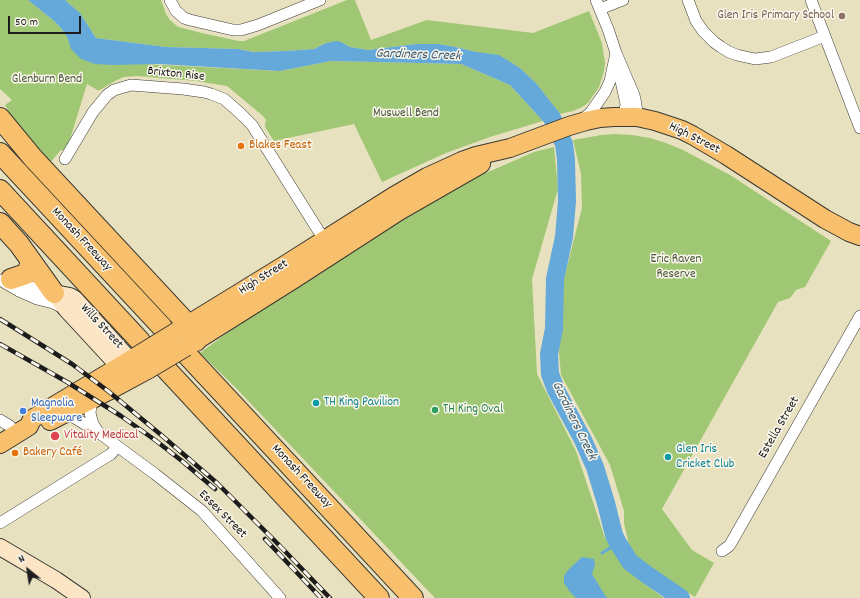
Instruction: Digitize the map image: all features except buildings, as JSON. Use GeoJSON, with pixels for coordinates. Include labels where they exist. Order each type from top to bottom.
{"type":"FeatureCollection","features":[{"type":"Feature","properties":{"kind":"highway"},"geometry":{"type":"LineString","coordinates":[[0,118],[33,158],[177,313],[185,337]]}},
{"type":"Feature","properties":{"kind":"highway","name":"Monash Freeway"},"geometry":{"type":"LineString","coordinates":[[0,153],[185,337],[413,598]]}},
{"type":"Feature","properties":{"kind":"highway","name":"Monash Freeway"},"geometry":{"type":"LineString","coordinates":[[0,190],[139,364],[380,598]]}},
{"type":"Feature","properties":{"kind":"highway"},"geometry":{"type":"LineString","coordinates":[[0,223],[19,244],[54,293]]}},
{"type":"Feature","properties":{"kind":"highway"},"geometry":{"type":"LineString","coordinates":[[4,278],[26,274],[31,261]]}},
{"type":"Feature","properties":{"kind":"main road","name":"High Street"},"geometry":{"type":"LineString","coordinates":[[0,444],[23,430],[32,419],[139,364],[185,337],[285,265],[330,246],[399,192],[462,161],[510,148],[573,125],[600,118],[631,117],[654,121],[692,135],[726,155],[825,219],[844,230],[860,236]]}},
{"type":"Feature","properties":{"kind":"main road","name":"Wills Street"},"geometry":{"type":"LineString","coordinates":[[54,293],[68,295],[75,299],[139,364]]}},
{"type":"Feature","properties":{"kind":"main road","name":"Wills Street"},"geometry":{"type":"LineString","coordinates":[[54,293],[66,309],[139,364]]}},
{"type":"Feature","properties":{"kind":"main road","name":"High Street"},"geometry":{"type":"LineString","coordinates":[[23,430],[38,427],[92,399],[139,364]]}},
{"type":"Feature","properties":{"kind":"main road"},"geometry":{"type":"LineString","coordinates":[[0,547],[45,573],[82,598]]}},
{"type":"Feature","properties":{"kind":"street"},"geometry":{"type":"LineString","coordinates":[[170,0],[176,11],[184,18],[233,30],[241,30],[258,25],[320,0]]}},
{"type":"Feature","properties":{"kind":"street"},"geometry":{"type":"LineString","coordinates":[[623,0],[598,5],[616,53],[620,79],[631,117]]}},
{"type":"Feature","properties":{"kind":"street"},"geometry":{"type":"LineString","coordinates":[[688,0],[696,21],[703,31],[721,47],[737,55],[755,59],[771,57],[825,36]]}},
{"type":"Feature","properties":{"kind":"street"},"geometry":{"type":"LineString","coordinates":[[811,0],[860,128]]}},
{"type":"Feature","properties":{"kind":"street"},"geometry":{"type":"LineString","coordinates":[[573,125],[585,118],[591,112],[605,92],[610,81],[616,53]]}},
{"type":"Feature","properties":{"kind":"street","name":"Brixton Rise"},"geometry":{"type":"LineString","coordinates":[[65,159],[93,112],[107,95],[114,90],[131,85],[204,92],[224,99],[252,125],[330,246]]}},
{"type":"Feature","properties":{"kind":"street","name":"Wills Street"},"geometry":{"type":"LineString","coordinates":[[4,278],[54,293]]}},
{"type":"Feature","properties":{"kind":"street","name":"Wills Street"},"geometry":{"type":"LineString","coordinates":[[4,278],[19,291],[34,298],[59,305],[66,309]]}},
{"type":"Feature","properties":{"kind":"street","name":"Estella Street"},"geometry":{"type":"LineString","coordinates":[[722,551],[731,543],[860,316]]}},
{"type":"Feature","properties":{"kind":"street"},"geometry":{"type":"LineString","coordinates":[[92,399],[91,417],[98,432]]}},
{"type":"Feature","properties":{"kind":"street","name":"Essex Street"},"geometry":{"type":"LineString","coordinates":[[65,412],[98,432],[202,511],[280,598]]}},
{"type":"Feature","properties":{"kind":"street"},"geometry":{"type":"LineString","coordinates":[[0,420],[10,426],[23,430]]}},
{"type":"Feature","properties":{"kind":"street"},"geometry":{"type":"LineString","coordinates":[[0,523],[111,454],[117,446]]}},
{"type":"Feature","properties":{"kind":"green space","name":"Muswell Bend"},"geometry":{"type":"Polygon","coordinates":[[[0,0],[28,0],[61,28],[69,43],[144,64],[280,71],[331,61],[461,64],[510,85],[543,121],[490,137],[446,153],[382,182],[354,124],[274,141],[265,127],[266,120],[263,116],[227,86],[196,81],[137,76],[124,77],[100,90],[97,90],[87,84],[67,149],[61,150],[49,164],[18,129],[5,105],[12,100],[0,89],[0,0]]]}},
{"type":"Feature","properties":{"kind":"green space"},"geometry":{"type":"Polygon","coordinates":[[[65,0],[161,0],[166,14],[178,27],[239,41],[244,41],[347,0],[355,0],[371,40],[427,20],[533,33],[589,11],[602,43],[605,63],[599,87],[588,103],[573,111],[560,114],[536,83],[520,68],[476,52],[456,47],[438,44],[416,44],[368,50],[350,47],[341,42],[326,43],[314,49],[254,52],[238,49],[166,47],[96,38],[80,13],[65,0]]]}},
{"type":"Feature","properties":{"kind":"green space","name":"Eric Raven Reserve"},"geometry":{"type":"Polygon","coordinates":[[[615,134],[650,138],[683,150],[730,175],[831,241],[805,287],[796,290],[790,298],[778,302],[662,509],[692,550],[714,563],[695,597],[638,560],[629,545],[624,523],[624,511],[610,465],[561,375],[559,353],[563,282],[582,208],[581,174],[573,140],[615,134]]]}},
{"type":"Feature","properties":{"kind":"green space"},"geometry":{"type":"Polygon","coordinates":[[[554,147],[558,189],[532,279],[537,374],[576,451],[605,538],[622,563],[634,576],[664,598],[435,598],[236,388],[200,353],[270,301],[440,193],[534,152],[554,147]]]}},
{"type":"Feature","properties":{"kind":"water"},"geometry":{"type":"Polygon","coordinates":[[[28,0],[65,0],[80,13],[96,38],[166,47],[238,49],[254,52],[286,51],[314,49],[326,43],[336,41],[350,47],[368,50],[416,44],[438,44],[499,55],[520,68],[536,83],[560,114],[543,121],[510,85],[461,64],[331,61],[280,71],[158,64],[95,64],[81,59],[71,49],[67,37],[61,28],[28,0]]]}},
{"type":"Feature","properties":{"kind":"water"},"geometry":{"type":"Polygon","coordinates":[[[582,557],[594,559],[595,564],[592,574],[608,598],[576,598],[564,583],[564,576],[582,557]]]}},
{"type":"Feature","properties":{"kind":"waterway","name":"Gardiners Creek"},"geometry":{"type":"LineString","coordinates":[[536,99],[552,118],[564,144],[566,160],[567,201],[564,237],[555,279],[554,329],[549,354],[550,374],[556,390],[583,440],[595,467],[614,535],[618,543],[630,562],[681,598]]}},
{"type":"Feature","properties":{"kind":"waterway"},"geometry":{"type":"LineString","coordinates":[[602,553],[618,543]]}},
{"type":"Feature","properties":{"kind":"railway"},"geometry":{"type":"LineString","coordinates":[[0,319],[72,364],[108,391],[160,434],[217,483],[330,598]]}},
{"type":"Feature","properties":{"kind":"railway"},"geometry":{"type":"LineString","coordinates":[[0,344],[67,382],[121,416],[155,440],[215,489]]}},
{"type":"Feature","properties":{"kind":"railway"},"geometry":{"type":"LineString","coordinates":[[265,539],[321,598]]}},
{"type":"Feature","properties":{"kind":"place","name":"Glen Iris Primary School"},"geometry":{"type":"Point","coordinates":[842,16]}},
{"type":"Feature","properties":{"kind":"place","name":"Blakes Feast"},"geometry":{"type":"Point","coordinates":[241,146]}},
{"type":"Feature","properties":{"kind":"place","name":"TH King Pavilion"},"geometry":{"type":"Point","coordinates":[316,403]}},
{"type":"Feature","properties":{"kind":"place","name":"TH King Oval"},"geometry":{"type":"Point","coordinates":[435,410]}},
{"type":"Feature","properties":{"kind":"place","name":"Magnolia Sleepware"},"geometry":{"type":"Point","coordinates":[23,411]}},
{"type":"Feature","properties":{"kind":"place","name":"Vitality Medical"},"geometry":{"type":"Point","coordinates":[55,436]}},
{"type":"Feature","properties":{"kind":"place","name":"Bakery Café"},"geometry":{"type":"Point","coordinates":[15,453]}},
{"type":"Feature","properties":{"kind":"place","name":"Glen Iris Cricket Club"},"geometry":{"type":"Point","coordinates":[668,457]}},
{"type":"Feature","properties":{"kind":"park label","name":"Glenburn Bend"},"geometry":{"type":"Point","coordinates":[47,80]}}]}
